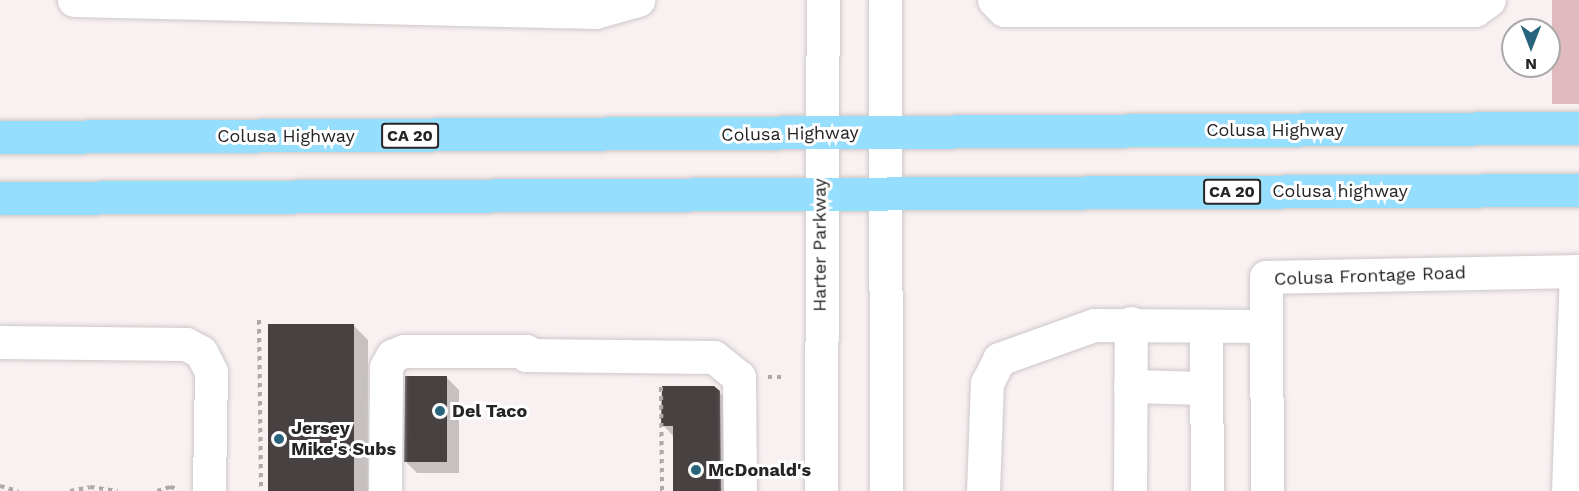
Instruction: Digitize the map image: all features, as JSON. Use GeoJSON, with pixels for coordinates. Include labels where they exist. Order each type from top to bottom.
{"type":"FeatureCollection","features":[{"type":"Feature","properties":{"kind":"highway","name":"Colusa Highway"},"geometry":{"type":"LineString","coordinates":[[0,137],[1579,128]]}},
{"type":"Feature","properties":{"kind":"highway","name":"Colusa highway"},"geometry":{"type":"LineString","coordinates":[[885,194],[1579,190]]}},
{"type":"Feature","properties":{"kind":"highway","name":"CA 20"},"geometry":{"type":"LineString","coordinates":[[0,198],[885,194]]}},
{"type":"Feature","properties":{"kind":"street"},"geometry":{"type":"LineString","coordinates":[[74,0],[595,12],[638,0]]}},
{"type":"Feature","properties":{"kind":"street","name":"Harter Parkway"},"geometry":{"type":"LineString","coordinates":[[821,491],[820,134],[823,0]]}},
{"type":"Feature","properties":{"kind":"street"},"geometry":{"type":"LineString","coordinates":[[885,0],[886,491]]}},
{"type":"Feature","properties":{"kind":"street"},"geometry":{"type":"LineString","coordinates":[[994,0],[1004,9],[1220,4],[1475,10],[1489,0]]}},
{"type":"Feature","properties":{"kind":"street"},"geometry":{"type":"LineString","coordinates":[[1568,491],[1578,271]]}},
{"type":"Feature","properties":{"kind":"street","name":"Colusa Frontage Road"},"geometry":{"type":"LineString","coordinates":[[1267,491],[1266,277],[1578,271]]}},
{"type":"Feature","properties":{"kind":"street"},"geometry":{"type":"LineString","coordinates":[[983,491],[987,383],[999,359],[1094,325],[1131,323],[1266,326]]}},
{"type":"Feature","properties":{"kind":"street"},"geometry":{"type":"LineString","coordinates":[[1130,491],[1131,323]]}},
{"type":"Feature","properties":{"kind":"street"},"geometry":{"type":"LineString","coordinates":[[1206,326],[1207,491]]}},
{"type":"Feature","properties":{"kind":"street"},"geometry":{"type":"LineString","coordinates":[[0,342],[186,344],[201,352],[211,372],[209,491]]}},
{"type":"Feature","properties":{"kind":"street"},"geometry":{"type":"LineString","coordinates":[[385,491],[386,367],[392,356],[415,351],[526,351],[526,356],[714,357],[739,381],[740,491]]}},
{"type":"Feature","properties":{"kind":"street"},"geometry":{"type":"LineString","coordinates":[[1130,386],[1206,388]]}},
{"type":"Feature","properties":{"kind":"path"},"geometry":{"type":"LineString","coordinates":[[259,320],[261,491]]}},
{"type":"Feature","properties":{"kind":"path"},"geometry":{"type":"LineString","coordinates":[[739,381],[785,377]]}},
{"type":"Feature","properties":{"kind":"path"},"geometry":{"type":"LineString","coordinates":[[660,378],[662,491]]}},
{"type":"Feature","properties":{"kind":"path"},"geometry":{"type":"LineString","coordinates":[[0,486],[18,491]]}},
{"type":"Feature","properties":{"kind":"path"},"geometry":{"type":"LineString","coordinates":[[70,491],[90,487],[118,491]]}},
{"type":"Feature","properties":{"kind":"path"},"geometry":{"type":"LineString","coordinates":[[157,491],[170,487],[188,491]]}},
{"type":"Feature","properties":{"kind":"shaded area"},"geometry":{"type":"Polygon","coordinates":[[[1552,0],[1579,0],[1579,104],[1552,104],[1552,78],[1561,78],[1561,18],[1552,18],[1552,0]]]}},
{"type":"Feature","properties":{"kind":"building"},"geometry":{"type":"Polygon","coordinates":[[[268,324],[354,324],[354,491],[268,491],[268,324]]]}},
{"type":"Feature","properties":{"kind":"building"},"geometry":{"type":"Polygon","coordinates":[[[405,376],[447,376],[447,462],[404,462],[405,376]]]}},
{"type":"Feature","properties":{"kind":"building"},"geometry":{"type":"Polygon","coordinates":[[[662,386],[714,386],[720,391],[721,491],[673,491],[673,426],[661,426],[662,386]]]}},
{"type":"Feature","properties":{"kind":"place","name":"Del Taco"},"geometry":{"type":"Point","coordinates":[440,411]}},
{"type":"Feature","properties":{"kind":"place","name":"Jersey Mike's Subs"},"geometry":{"type":"Point","coordinates":[279,439]}},
{"type":"Feature","properties":{"kind":"place","name":"McDonald's"},"geometry":{"type":"Point","coordinates":[696,470]}}]}
